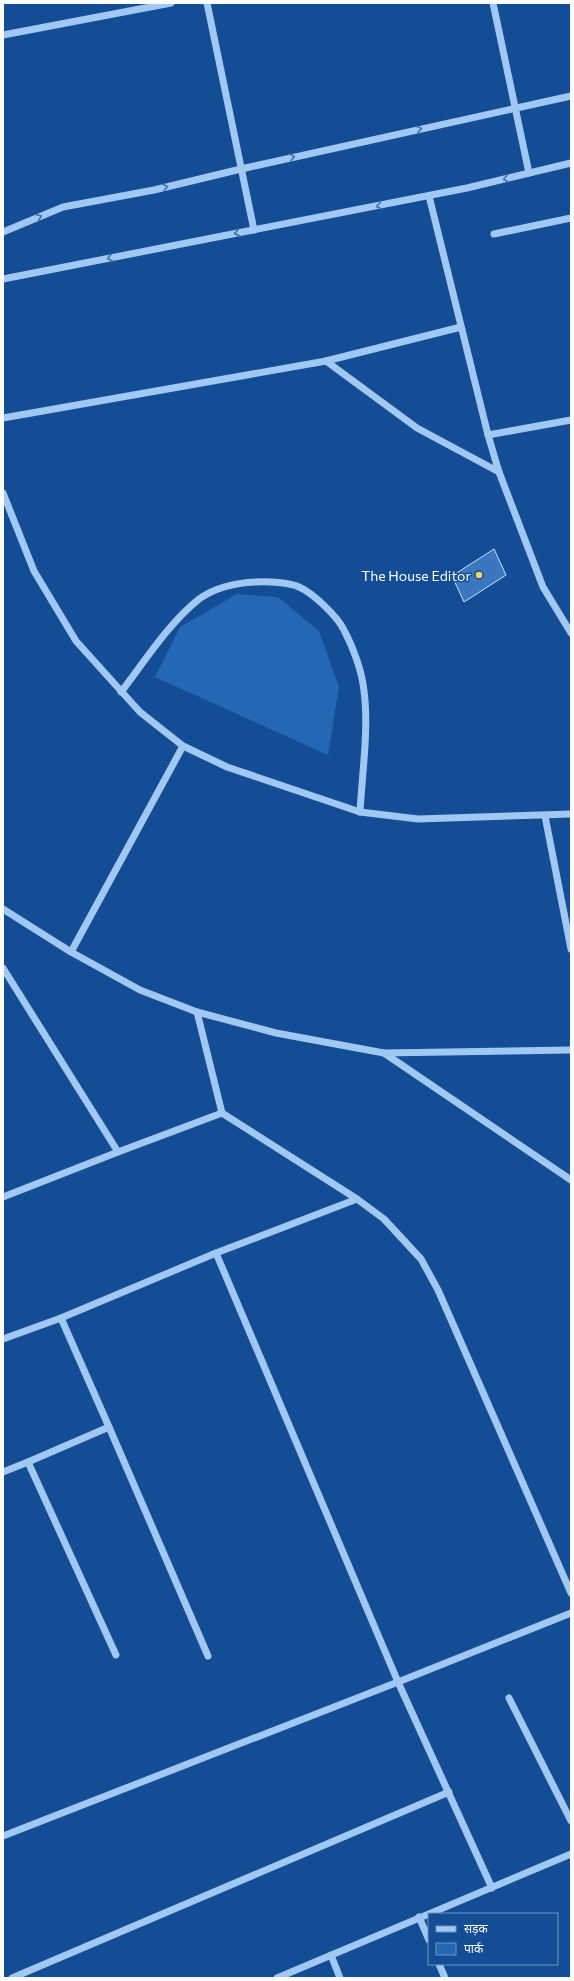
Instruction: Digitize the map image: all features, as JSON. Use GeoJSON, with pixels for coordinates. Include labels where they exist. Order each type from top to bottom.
{"type":"FeatureCollection","features":[{"type":"Feature","properties":{"kind":"street"},"geometry":{"type":"LineString","coordinates":[[3,34],[171,3]]}},
{"type":"Feature","properties":{"kind":"street"},"geometry":{"type":"LineString","coordinates":[[207,3],[254,230]]}},
{"type":"Feature","properties":{"kind":"street"},"geometry":{"type":"LineString","coordinates":[[493,3],[530,173]]}},
{"type":"Feature","properties":{"kind":"street"},"geometry":{"type":"LineString","coordinates":[[3,232],[63,207],[154,190],[241,169],[571,96]]}},
{"type":"Feature","properties":{"kind":"street"},"geometry":{"type":"LineString","coordinates":[[3,279],[429,196],[571,163]]}},
{"type":"Feature","properties":{"kind":"street"},"geometry":{"type":"LineString","coordinates":[[429,196],[488,435],[499,472],[543,587],[571,633]]}},
{"type":"Feature","properties":{"kind":"street"},"geometry":{"type":"LineString","coordinates":[[494,234],[571,218]]}},
{"type":"Feature","properties":{"kind":"street"},"geometry":{"type":"LineString","coordinates":[[3,418],[326,361],[461,327]]}},
{"type":"Feature","properties":{"kind":"street"},"geometry":{"type":"LineString","coordinates":[[326,361],[417,428],[499,472]]}},
{"type":"Feature","properties":{"kind":"street"},"geometry":{"type":"LineString","coordinates":[[488,435],[571,420]]}},
{"type":"Feature","properties":{"kind":"street"},"geometry":{"type":"LineString","coordinates":[[3,493],[34,571],[76,641],[140,712],[183,746],[227,767],[360,812],[418,819],[571,814]]}},
{"type":"Feature","properties":{"kind":"street"},"geometry":{"type":"LineString","coordinates":[[121,692],[182,615],[201,598],[227,586],[254,581],[278,583],[298,587],[323,604],[344,629],[356,658],[364,690],[364,748],[360,812]]}},
{"type":"Feature","properties":{"kind":"street"},"geometry":{"type":"LineString","coordinates":[[71,952],[183,746]]}},
{"type":"Feature","properties":{"kind":"street"},"geometry":{"type":"LineString","coordinates":[[545,816],[571,949]]}},
{"type":"Feature","properties":{"kind":"street"},"geometry":{"type":"LineString","coordinates":[[3,909],[71,952],[140,990],[197,1012],[276,1033],[384,1052],[571,1050]]}},
{"type":"Feature","properties":{"kind":"street"},"geometry":{"type":"LineString","coordinates":[[3,968],[118,1152]]}},
{"type":"Feature","properties":{"kind":"street"},"geometry":{"type":"LineString","coordinates":[[197,1012],[222,1113],[357,1199],[384,1219],[421,1259],[438,1290],[570,1589]]}},
{"type":"Feature","properties":{"kind":"street"},"geometry":{"type":"LineString","coordinates":[[384,1052],[571,1180]]}},
{"type":"Feature","properties":{"kind":"street"},"geometry":{"type":"LineString","coordinates":[[3,1197],[222,1113]]}},
{"type":"Feature","properties":{"kind":"street"},"geometry":{"type":"LineString","coordinates":[[3,1339],[60,1318],[216,1253],[357,1199]]}},
{"type":"Feature","properties":{"kind":"street"},"geometry":{"type":"LineString","coordinates":[[216,1253],[398,1682],[492,1888]]}},
{"type":"Feature","properties":{"kind":"street"},"geometry":{"type":"LineString","coordinates":[[60,1318],[208,1656]]}},
{"type":"Feature","properties":{"kind":"street"},"geometry":{"type":"LineString","coordinates":[[3,1472],[109,1427]]}},
{"type":"Feature","properties":{"kind":"street"},"geometry":{"type":"LineString","coordinates":[[28,1462],[116,1655]]}},
{"type":"Feature","properties":{"kind":"street"},"geometry":{"type":"LineString","coordinates":[[3,1836],[398,1682],[571,1612]]}},
{"type":"Feature","properties":{"kind":"street"},"geometry":{"type":"LineString","coordinates":[[510,1698],[571,1821]]}},
{"type":"Feature","properties":{"kind":"street"},"geometry":{"type":"LineString","coordinates":[[12,1978],[449,1792]]}},
{"type":"Feature","properties":{"kind":"street"},"geometry":{"type":"LineString","coordinates":[[429,1913],[571,1854]]}},
{"type":"Feature","properties":{"kind":"street"},"geometry":{"type":"LineString","coordinates":[[277,1978],[428,1913]]}},
{"type":"Feature","properties":{"kind":"street"},"geometry":{"type":"LineString","coordinates":[[419,1917],[428,1938]]}},
{"type":"Feature","properties":{"kind":"street"},"geometry":{"type":"LineString","coordinates":[[331,1955],[340,1978]]}},
{"type":"Feature","properties":{"kind":"street"},"geometry":{"type":"LineString","coordinates":[[439,1965],[445,1978]]}},
{"type":"Feature","properties":{"kind":"green space"},"geometry":{"type":"Polygon","coordinates":[[[237,594],[278,597],[319,631],[339,687],[328,755],[155,677],[180,627],[237,594]]]}},
{"type":"Feature","properties":{"kind":"building","name":"The House Editor"},"geometry":{"type":"Polygon","coordinates":[[[494,549],[506,575],[464,602],[452,576],[494,549]]]}},
{"type":"Feature","properties":{"kind":"place","name":"The House Editor"},"geometry":{"type":"Point","coordinates":[479,575]}}]}
